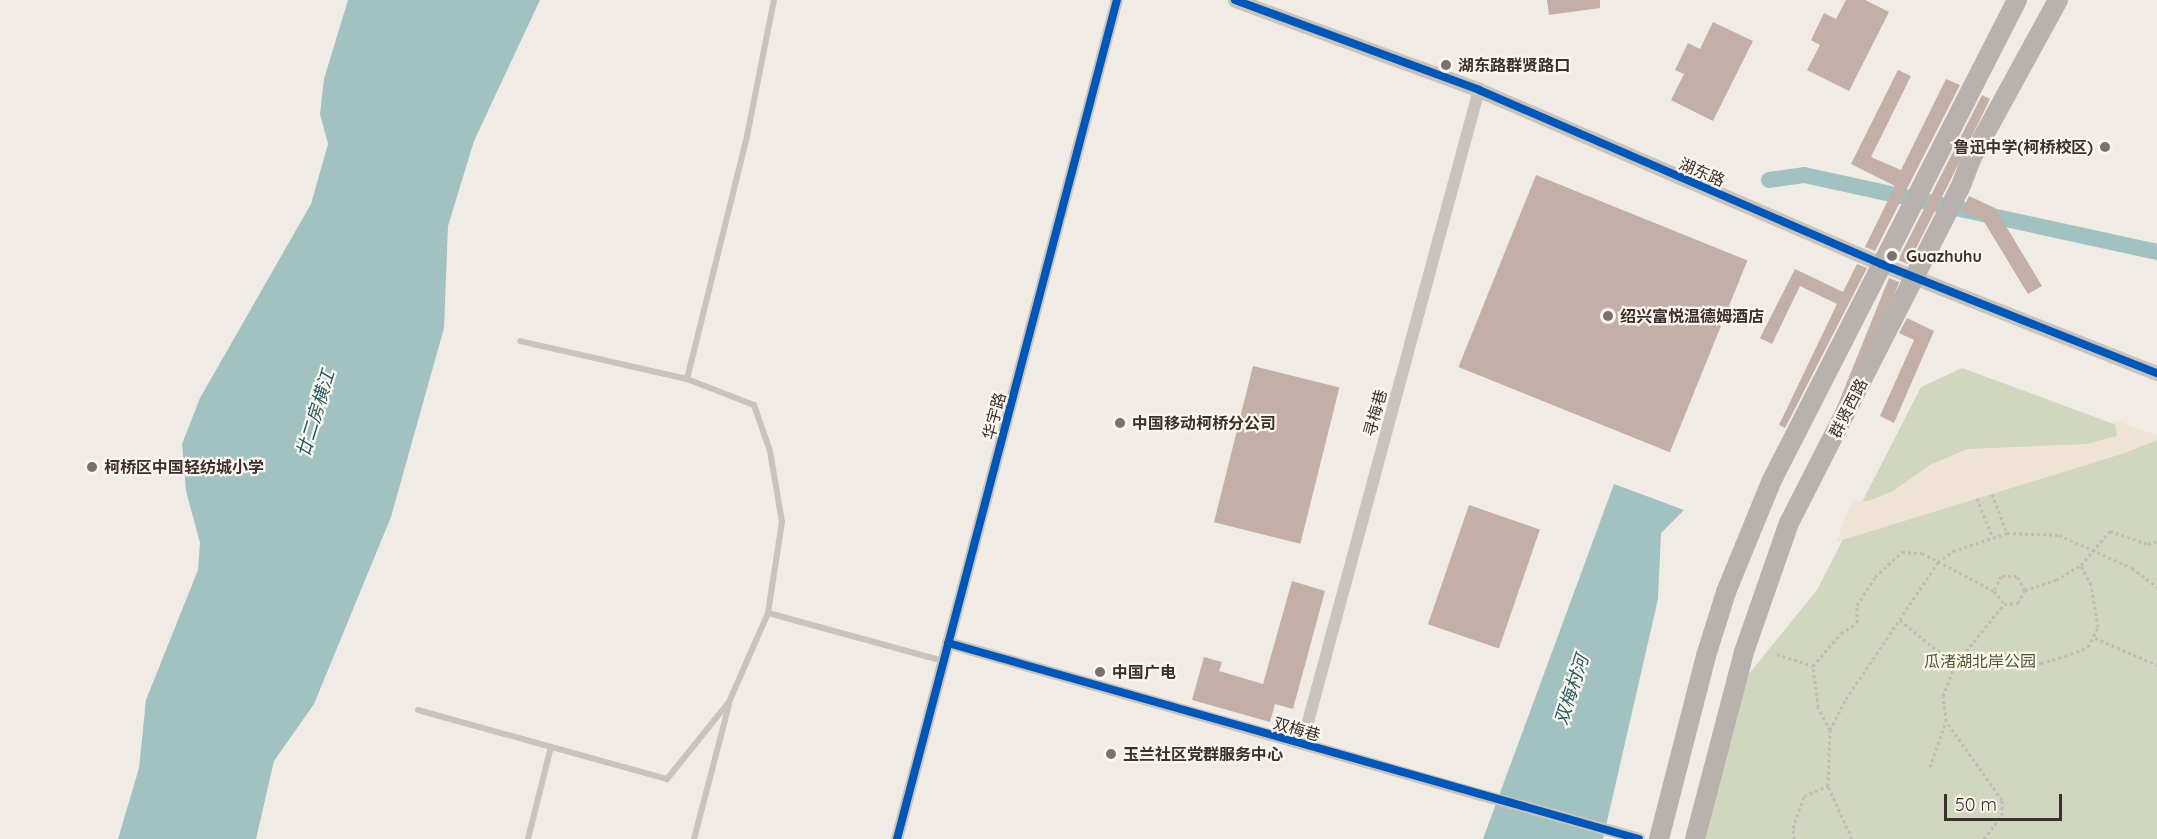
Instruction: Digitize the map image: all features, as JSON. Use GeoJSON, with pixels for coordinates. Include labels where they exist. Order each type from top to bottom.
{"type":"FeatureCollection","features":[{"type":"Feature","properties":{"kind":"main road"},"geometry":{"type":"LineString","coordinates":[[1659,839],[1726,592],[1772,480],[2017,0]]}},
{"type":"Feature","properties":{"kind":"main road","name":"群贤西路"},"geometry":{"type":"LineString","coordinates":[[1695,839],[1744,652],[1789,523],[1960,188],[1971,159],[2058,0]]}},
{"type":"Feature","properties":{"kind":"street","name":"华宇路"},"geometry":{"type":"LineString","coordinates":[[897,839],[1117,0]]}},
{"type":"Feature","properties":{"kind":"street","name":"湖东路"},"geometry":{"type":"LineString","coordinates":[[1235,0],[1479,90],[1881,264],[2157,373]]}},
{"type":"Feature","properties":{"kind":"street","name":"寻梅巷"},"geometry":{"type":"LineString","coordinates":[[1302,744],[1479,90]]}},
{"type":"Feature","properties":{"kind":"street","name":"双梅巷"},"geometry":{"type":"LineString","coordinates":[[948,643],[1639,839]]}},
{"type":"Feature","properties":{"kind":"lane"},"geometry":{"type":"LineString","coordinates":[[687,380],[747,136],[774,0]]}},
{"type":"Feature","properties":{"kind":"lane"},"geometry":{"type":"LineString","coordinates":[[520,341],[687,380],[754,405],[770,451],[782,522],[768,613],[729,702],[694,839]]}},
{"type":"Feature","properties":{"kind":"lane"},"geometry":{"type":"LineString","coordinates":[[768,613],[944,661]]}},
{"type":"Feature","properties":{"kind":"lane"},"geometry":{"type":"LineString","coordinates":[[418,710],[667,779],[729,702]]}},
{"type":"Feature","properties":{"kind":"lane"},"geometry":{"type":"LineString","coordinates":[[528,839],[551,747]]}},
{"type":"Feature","properties":{"kind":"path"},"geometry":{"type":"LineString","coordinates":[[1992,494],[2007,532]]}},
{"type":"Feature","properties":{"kind":"path"},"geometry":{"type":"LineString","coordinates":[[1977,498],[1992,536]]}},
{"type":"Feature","properties":{"kind":"path"},"geometry":{"type":"LineString","coordinates":[[1984,839],[2002,815],[2002,800],[1946,721],[1942,696],[1955,665],[2004,604],[2018,603],[2025,590],[2056,580],[2081,565],[2093,547],[2110,531],[2148,544],[2157,541]]}},
{"type":"Feature","properties":{"kind":"path"},"geometry":{"type":"LineString","coordinates":[[1852,839],[1828,786],[1830,730],[1846,699],[1938,562],[1953,551],[2007,532],[2059,535],[2093,547],[2132,568],[2157,587]]}},
{"type":"Feature","properties":{"kind":"path"},"geometry":{"type":"LineString","coordinates":[[1830,730],[1818,707],[1813,666],[1841,633],[1857,623],[1857,605],[1875,577],[1902,552],[1922,553],[1994,591],[2004,604]]}},
{"type":"Feature","properties":{"kind":"path"},"geometry":{"type":"LineString","coordinates":[[1900,620],[1955,665],[2041,663],[2088,647],[2095,638],[2097,603],[2081,565]]}},
{"type":"Feature","properties":{"kind":"path"},"geometry":{"type":"LineString","coordinates":[[1994,591],[2001,576],[2017,576],[2025,590]]}},
{"type":"Feature","properties":{"kind":"path"},"geometry":{"type":"LineString","coordinates":[[2095,638],[2157,665]]}},
{"type":"Feature","properties":{"kind":"path"},"geometry":{"type":"LineString","coordinates":[[1777,654],[1813,666]]}},
{"type":"Feature","properties":{"kind":"path"},"geometry":{"type":"LineString","coordinates":[[1929,767],[1946,721]]}},
{"type":"Feature","properties":{"kind":"path"},"geometry":{"type":"LineString","coordinates":[[1794,839],[1793,828],[1804,796],[1828,786]]}},
{"type":"Feature","properties":{"kind":"green space","name":"瓜渚湖北岸公园"},"geometry":{"type":"Polygon","coordinates":[[[1962,368],[2157,440],[2157,839],[1704,839],[1744,680],[1817,590],[1921,387],[1962,368]]]}},
{"type":"Feature","properties":{"kind":"shaded area"},"geometry":{"type":"Polygon","coordinates":[[[2114,420],[2157,435],[2157,440],[2125,453],[1836,542],[1852,501],[1868,501],[1893,491],[1930,465],[1967,449],[2086,444],[2117,436],[2114,420]]]}},
{"type":"Feature","properties":{"kind":"water","name":"廿二房横江"},"geometry":{"type":"Polygon","coordinates":[[[348,0],[540,0],[474,141],[448,226],[444,328],[391,517],[314,704],[274,761],[256,839],[118,839],[139,768],[146,700],[198,570],[200,543],[186,491],[182,444],[200,398],[311,204],[328,144],[320,114],[324,79],[348,0]]]}},
{"type":"Feature","properties":{"kind":"water","name":"双梅村河"},"geometry":{"type":"Polygon","coordinates":[[[1614,484],[1684,510],[1661,533],[1658,599],[1603,839],[1483,839],[1614,484]]]}},
{"type":"Feature","properties":{"kind":"building"},"geometry":{"type":"Polygon","coordinates":[[[1547,0],[1600,0],[1600,8],[1549,15],[1547,0]]]}},
{"type":"Feature","properties":{"kind":"building"},"geometry":{"type":"Polygon","coordinates":[[[1846,0],[1865,0],[1889,12],[1849,91],[1807,70],[1820,45],[1811,40],[1824,13],[1836,19],[1846,0]]]}},
{"type":"Feature","properties":{"kind":"building"},"geometry":{"type":"Polygon","coordinates":[[[1713,22],[1753,41],[1713,121],[1671,100],[1684,74],[1675,70],[1688,43],[1700,49],[1713,22]]]}},
{"type":"Feature","properties":{"kind":"building"},"geometry":{"type":"Polygon","coordinates":[[[1898,70],[1911,76],[1871,157],[1901,170],[1946,79],[1960,85],[1875,251],[1865,247],[1895,186],[1851,164],[1898,70]]]}},
{"type":"Feature","properties":{"kind":"building"},"geometry":{"type":"Polygon","coordinates":[[[1982,95],[1990,99],[1908,264],[1898,260],[1982,95]]]}},
{"type":"Feature","properties":{"kind":"building","name":"绍兴富悦温德姆酒店"},"geometry":{"type":"Polygon","coordinates":[[[1536,175],[1747,260],[1670,452],[1458,367],[1536,175]]]}},
{"type":"Feature","properties":{"kind":"building"},"geometry":{"type":"Polygon","coordinates":[[[1969,196],[1995,208],[2042,286],[2028,294],[1983,220],[1962,211],[1969,196]]]}},
{"type":"Feature","properties":{"kind":"building"},"geometry":{"type":"Polygon","coordinates":[[[1857,264],[1867,268],[1785,428],[1779,425],[1837,304],[1800,286],[1772,344],[1760,338],[1795,269],[1843,292],[1857,264]]]}},
{"type":"Feature","properties":{"kind":"building"},"geometry":{"type":"Polygon","coordinates":[[[1889,278],[1899,282],[1832,449],[1822,445],[1889,278]]]}},
{"type":"Feature","properties":{"kind":"building"},"geometry":{"type":"Polygon","coordinates":[[[1907,318],[1934,331],[1894,423],[1880,416],[1914,340],[1899,333],[1907,318]]]}},
{"type":"Feature","properties":{"kind":"building"},"geometry":{"type":"Polygon","coordinates":[[[1253,366],[1339,388],[1300,544],[1214,522],[1253,366]]]}},
{"type":"Feature","properties":{"kind":"building"},"geometry":{"type":"Polygon","coordinates":[[[1469,505],[1540,529],[1499,649],[1428,624],[1469,505]]]}},
{"type":"Feature","properties":{"kind":"building"},"geometry":{"type":"Polygon","coordinates":[[[1292,581],[1325,591],[1293,709],[1275,704],[1270,722],[1192,700],[1204,657],[1222,662],[1219,671],[1263,684],[1292,581]]]}},
{"type":"Feature","properties":{"kind":"waterway"},"geometry":{"type":"LineString","coordinates":[[1769,180],[1804,175],[2157,252]]}},
{"type":"Feature","properties":{"kind":"cycle path"},"geometry":{"type":"LineString","coordinates":[[897,839],[1117,0]]}},
{"type":"Feature","properties":{"kind":"cycle path"},"geometry":{"type":"LineString","coordinates":[[1235,0],[1479,90],[1881,264],[2157,373]]}},
{"type":"Feature","properties":{"kind":"cycle path"},"geometry":{"type":"LineString","coordinates":[[948,643],[1639,839]]}},
{"type":"Feature","properties":{"kind":"place","name":"湖东路群贤路口"},"geometry":{"type":"Point","coordinates":[1446,65]}},
{"type":"Feature","properties":{"kind":"place","name":"鲁迅中学(柯桥校区)"},"geometry":{"type":"Point","coordinates":[2105,147]}},
{"type":"Feature","properties":{"kind":"place","name":"Guazhuhu"},"geometry":{"type":"Point","coordinates":[1892,256]}},
{"type":"Feature","properties":{"kind":"place","name":"绍兴富悦温德姆酒店"},"geometry":{"type":"Point","coordinates":[1608,316]}},
{"type":"Feature","properties":{"kind":"place","name":"中国移动柯桥分公司"},"geometry":{"type":"Point","coordinates":[1120,423]}},
{"type":"Feature","properties":{"kind":"place","name":"柯桥区中国轻纺城小学"},"geometry":{"type":"Point","coordinates":[92,467]}},
{"type":"Feature","properties":{"kind":"place","name":"中国广电"},"geometry":{"type":"Point","coordinates":[1100,672]}},
{"type":"Feature","properties":{"kind":"place","name":"玉兰社区党群服务中心"},"geometry":{"type":"Point","coordinates":[1111,754]}}]}
